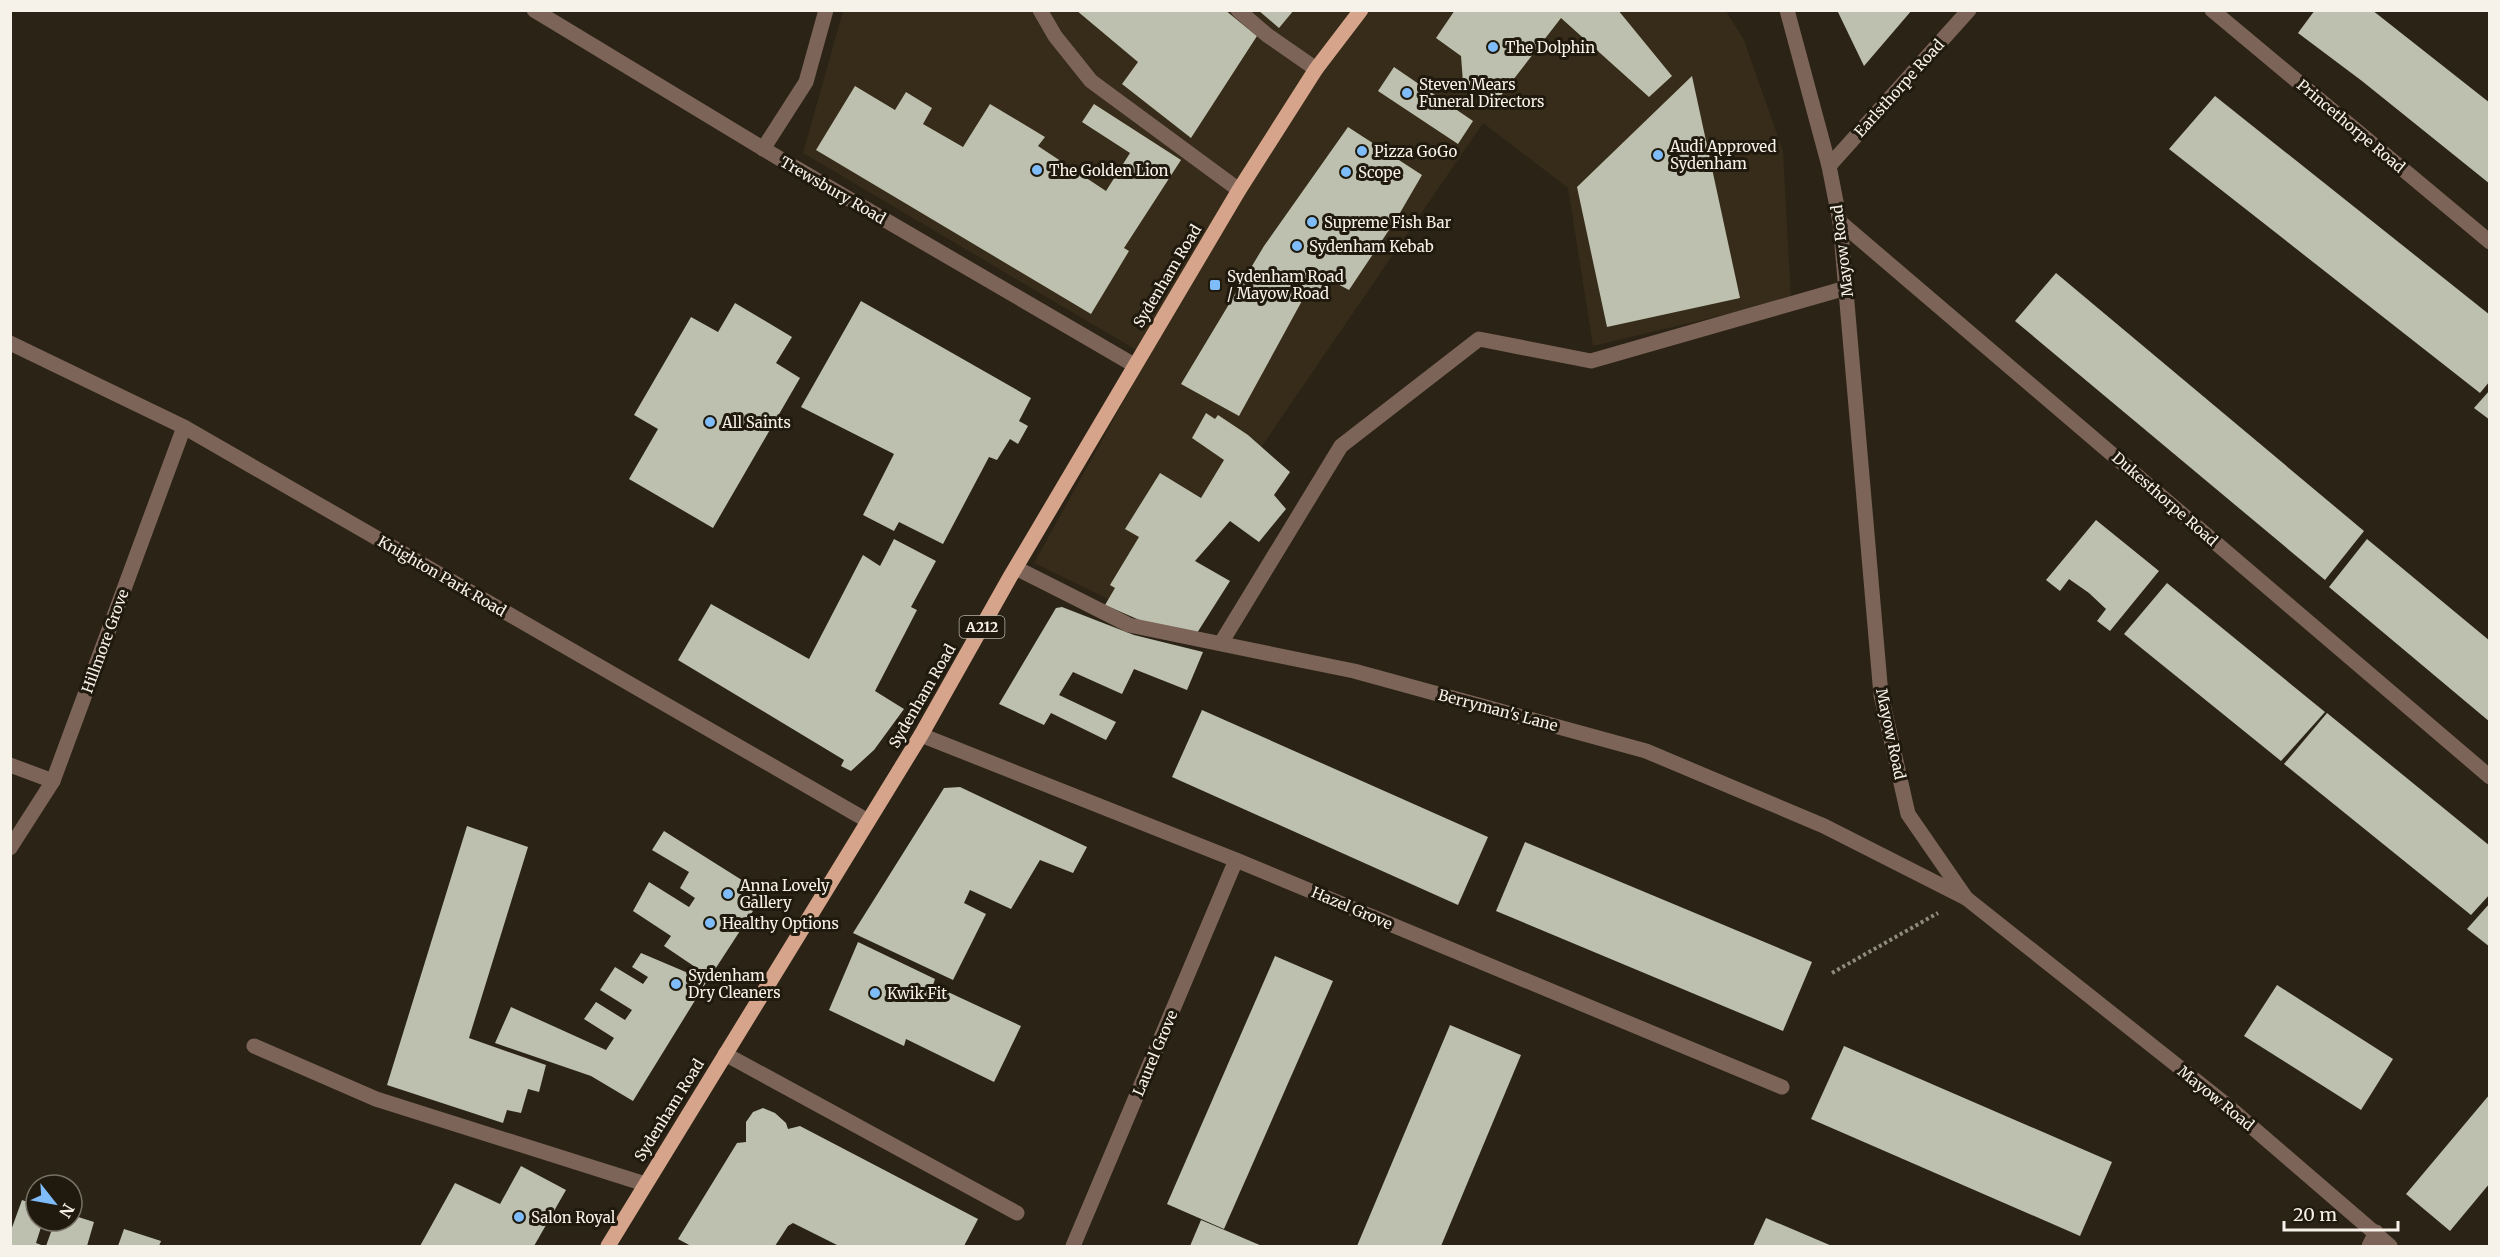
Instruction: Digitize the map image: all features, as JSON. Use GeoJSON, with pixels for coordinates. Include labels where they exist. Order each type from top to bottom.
{"type":"FeatureCollection","features":[{"type":"Feature","properties":{"kind":"main road","name":"Sydenham Road"},"geometry":{"type":"LineString","coordinates":[[608,1246],[921,735],[1134,365],[1239,190],[1316,69],[1361,10]]}},
{"type":"Feature","properties":{"kind":"street","name":"Trewsbury Road"},"geometry":{"type":"LineString","coordinates":[[534,10],[763,149],[1134,365]]}},
{"type":"Feature","properties":{"kind":"street"},"geometry":{"type":"LineString","coordinates":[[763,149],[806,81],[826,10]]}},
{"type":"Feature","properties":{"kind":"street"},"geometry":{"type":"LineString","coordinates":[[1041,10],[1054,36],[1091,81],[1239,190]]}},
{"type":"Feature","properties":{"kind":"street"},"geometry":{"type":"LineString","coordinates":[[1238,10],[1267,35],[1316,69]]}},
{"type":"Feature","properties":{"kind":"street","name":"Mayow Road"},"geometry":{"type":"LineString","coordinates":[[1787,10],[1829,166],[1840,222],[1881,695],[1908,814],[1966,898],[2223,1102],[2390,1246]]}},
{"type":"Feature","properties":{"kind":"street","name":"Earlsthorpe Road"},"geometry":{"type":"LineString","coordinates":[[1829,166],[1969,10]]}},
{"type":"Feature","properties":{"kind":"street","name":"Princethorpe Road"},"geometry":{"type":"LineString","coordinates":[[2212,10],[2490,242]]}},
{"type":"Feature","properties":{"kind":"street","name":"Dukesthorpe Road"},"geometry":{"type":"LineString","coordinates":[[1840,222],[2490,777]]}},
{"type":"Feature","properties":{"kind":"street"},"geometry":{"type":"LineString","coordinates":[[1221,644],[1341,446],[1479,339],[1591,361],[1846,288]]}},
{"type":"Feature","properties":{"kind":"street","name":"Knighton Park Road"},"geometry":{"type":"LineString","coordinates":[[10,343],[184,427],[868,822]]}},
{"type":"Feature","properties":{"kind":"street","name":"Hillmore Grove"},"geometry":{"type":"LineString","coordinates":[[10,848],[53,781],[184,427]]}},
{"type":"Feature","properties":{"kind":"street","name":"Berryman's Lane"},"geometry":{"type":"LineString","coordinates":[[1016,568],[1129,625],[1354,671],[1646,751],[1824,826],[1966,898]]}},
{"type":"Feature","properties":{"kind":"street","name":"Hazel Grove"},"geometry":{"type":"LineString","coordinates":[[921,735],[1236,860],[1782,1087]]}},
{"type":"Feature","properties":{"kind":"street"},"geometry":{"type":"LineString","coordinates":[[10,765],[53,781]]}},
{"type":"Feature","properties":{"kind":"street","name":"Laurel Grove"},"geometry":{"type":"LineString","coordinates":[[1073,1246],[1236,860]]}},
{"type":"Feature","properties":{"kind":"street"},"geometry":{"type":"LineString","coordinates":[[254,1046],[376,1099],[645,1184]]}},
{"type":"Feature","properties":{"kind":"street"},"geometry":{"type":"LineString","coordinates":[[725,1054],[1017,1213]]}},
{"type":"Feature","properties":{"kind":"street"},"geometry":{"type":"LineString","coordinates":[[2368,1246],[2376,1232]]}},
{"type":"Feature","properties":{"kind":"path"},"geometry":{"type":"LineString","coordinates":[[1832,973],[1966,898]]}},
{"type":"Feature","properties":{"kind":"shaded area"},"geometry":{"type":"Polygon","coordinates":[[[843,11],[1726,11],[1744,40],[1783,151],[1791,299],[1593,346],[1568,188],[1483,123],[1145,617],[1034,563],[1148,357],[803,153],[843,11]]]}},
{"type":"Feature","properties":{"kind":"building"},"geometry":{"type":"Polygon","coordinates":[[[1076,10],[1225,10],[1257,36],[1191,138],[1122,84],[1138,62],[1076,10]]]}},
{"type":"Feature","properties":{"kind":"building"},"geometry":{"type":"Polygon","coordinates":[[[1258,10],[1294,10],[1279,28],[1258,10]]]}},
{"type":"Feature","properties":{"kind":"building","name":"The Dolphin"},"geometry":{"type":"Polygon","coordinates":[[[1455,10],[1618,10],[1672,76],[1649,97],[1561,18],[1499,98],[1463,82],[1461,56],[1436,38],[1455,10]]]}},
{"type":"Feature","properties":{"kind":"building"},"geometry":{"type":"Polygon","coordinates":[[[1837,10],[1912,10],[1864,66],[1837,10]]]}},
{"type":"Feature","properties":{"kind":"building"},"geometry":{"type":"Polygon","coordinates":[[[2315,10],[2372,10],[2490,103],[2490,184],[2362,81],[2298,33],[2315,10]]]}},
{"type":"Feature","properties":{"kind":"building"},"geometry":{"type":"Polygon","coordinates":[[[1394,67],[1473,121],[1458,144],[1378,91],[1394,67]]]}},
{"type":"Feature","properties":{"kind":"building"},"geometry":{"type":"Polygon","coordinates":[[[1692,76],[1740,298],[1607,327],[1577,187],[1692,76]]]}},
{"type":"Feature","properties":{"kind":"building"},"geometry":{"type":"Polygon","coordinates":[[[855,86],[895,110],[906,92],[932,108],[923,124],[963,147],[990,104],[1045,137],[1038,146],[1106,191],[1130,153],[1082,122],[1094,104],[1181,160],[1124,248],[1129,251],[1091,314],[816,150],[855,86]]]}},
{"type":"Feature","properties":{"kind":"building"},"geometry":{"type":"Polygon","coordinates":[[[2215,96],[2490,315],[2490,381],[2480,393],[2169,149],[2215,96]]]}},
{"type":"Feature","properties":{"kind":"building"},"geometry":{"type":"Polygon","coordinates":[[[1348,127],[1422,175],[1397,218],[1349,290],[1326,278],[1318,293],[1309,288],[1239,416],[1181,384],[1264,246],[1348,127]]]}},
{"type":"Feature","properties":{"kind":"building"},"geometry":{"type":"Polygon","coordinates":[[[2056,273],[2364,531],[2325,580],[2015,321],[2056,273]]]}},
{"type":"Feature","properties":{"kind":"building"},"geometry":{"type":"Polygon","coordinates":[[[861,301],[1031,398],[1019,421],[1028,426],[1018,444],[1010,439],[997,460],[989,457],[943,544],[899,522],[894,531],[863,515],[894,454],[801,407],[861,301]]]}},
{"type":"Feature","properties":{"kind":"building","name":"All Saints"},"geometry":{"type":"Polygon","coordinates":[[[735,303],[792,337],[776,363],[800,378],[713,528],[629,479],[658,429],[634,415],[691,317],[718,332],[735,303]]]}},
{"type":"Feature","properties":{"kind":"building"},"geometry":{"type":"Polygon","coordinates":[[[2490,390],[2490,420],[2474,408],[2490,390]]]}},
{"type":"Feature","properties":{"kind":"building"},"geometry":{"type":"Polygon","coordinates":[[[1206,413],[1215,419],[1218,415],[1248,435],[1290,472],[1274,495],[1286,509],[1259,542],[1230,521],[1195,561],[1230,581],[1197,633],[1144,622],[1105,605],[1115,588],[1110,585],[1139,537],[1125,529],[1160,473],[1201,498],[1224,460],[1192,438],[1206,413]]]}},
{"type":"Feature","properties":{"kind":"building"},"geometry":{"type":"Polygon","coordinates":[[[2096,520],[2159,571],[2110,631],[2097,621],[2106,609],[2089,593],[2069,579],[2060,591],[2046,580],[2096,520]]]}},
{"type":"Feature","properties":{"kind":"building"},"geometry":{"type":"Polygon","coordinates":[[[894,539],[936,561],[911,607],[917,610],[875,691],[904,709],[874,750],[851,771],[841,766],[844,760],[678,660],[711,604],[809,659],[863,555],[880,566],[894,539]]]}},
{"type":"Feature","properties":{"kind":"building"},"geometry":{"type":"Polygon","coordinates":[[[2367,539],[2490,641],[2490,722],[2329,587],[2367,539]]]}},
{"type":"Feature","properties":{"kind":"building"},"geometry":{"type":"Polygon","coordinates":[[[2167,583],[2325,712],[2281,761],[2124,634],[2167,583]]]}},
{"type":"Feature","properties":{"kind":"building"},"geometry":{"type":"Polygon","coordinates":[[[1062,607],[1134,635],[1203,652],[1187,690],[1134,669],[1122,694],[1073,672],[1059,695],[1116,722],[1106,740],[1051,713],[1044,725],[999,704],[1056,608],[1062,607]]]}},
{"type":"Feature","properties":{"kind":"building"},"geometry":{"type":"Polygon","coordinates":[[[1202,710],[1488,837],[1458,905],[1172,777],[1202,710]]]}},
{"type":"Feature","properties":{"kind":"building"},"geometry":{"type":"Polygon","coordinates":[[[2327,713],[2490,846],[2490,894],[2471,915],[2284,764],[2327,713]]]}},
{"type":"Feature","properties":{"kind":"building"},"geometry":{"type":"Polygon","coordinates":[[[960,787],[1087,847],[1073,873],[1040,860],[1011,909],[970,890],[964,903],[986,914],[953,980],[853,933],[944,788],[960,787]]]}},
{"type":"Feature","properties":{"kind":"building"},"geometry":{"type":"Polygon","coordinates":[[[467,826],[528,847],[469,1038],[546,1065],[539,1092],[528,1089],[521,1113],[507,1110],[503,1123],[387,1085],[467,826]]]}},
{"type":"Feature","properties":{"kind":"building"},"geometry":{"type":"Polygon","coordinates":[[[664,831],[764,894],[710,977],[664,946],[671,936],[633,911],[649,882],[689,907],[695,898],[680,888],[689,872],[652,850],[664,831]]]}},
{"type":"Feature","properties":{"kind":"building"},"geometry":{"type":"Polygon","coordinates":[[[1525,842],[1812,962],[1783,1031],[1496,911],[1525,842]]]}},
{"type":"Feature","properties":{"kind":"building"},"geometry":{"type":"Polygon","coordinates":[[[2490,903],[2490,947],[2467,929],[2490,903]]]}},
{"type":"Feature","properties":{"kind":"building"},"geometry":{"type":"Polygon","coordinates":[[[858,942],[935,979],[933,985],[1021,1026],[994,1082],[906,1039],[904,1046],[829,1010],[858,942]]]}},
{"type":"Feature","properties":{"kind":"building"},"geometry":{"type":"Polygon","coordinates":[[[641,953],[707,981],[633,1101],[591,1076],[495,1043],[511,1007],[606,1050],[614,1038],[584,1019],[596,1002],[625,1020],[632,1010],[600,990],[615,967],[643,984],[648,977],[632,967],[641,953]]]}},
{"type":"Feature","properties":{"kind":"building"},"geometry":{"type":"Polygon","coordinates":[[[1275,956],[1333,981],[1224,1229],[1167,1204],[1275,956]]]}},
{"type":"Feature","properties":{"kind":"building"},"geometry":{"type":"Polygon","coordinates":[[[2277,985],[2393,1059],[2361,1110],[2244,1036],[2277,985]]]}},
{"type":"Feature","properties":{"kind":"building"},"geometry":{"type":"Polygon","coordinates":[[[1450,1025],[1521,1055],[1441,1246],[1357,1246],[1450,1025]]]}},
{"type":"Feature","properties":{"kind":"building"},"geometry":{"type":"Polygon","coordinates":[[[1844,1046],[2112,1162],[2080,1236],[1811,1119],[1844,1046]]]}},
{"type":"Feature","properties":{"kind":"building"},"geometry":{"type":"Polygon","coordinates":[[[2490,1094],[2490,1183],[2450,1231],[2406,1194],[2490,1094]]]}},
{"type":"Feature","properties":{"kind":"building"},"geometry":{"type":"Polygon","coordinates":[[[763,1108],[775,1113],[786,1123],[788,1129],[800,1126],[978,1219],[964,1246],[839,1246],[793,1223],[788,1226],[775,1246],[691,1246],[678,1239],[737,1143],[746,1142],[746,1122],[753,1112],[763,1108]]]}},
{"type":"Feature","properties":{"kind":"building"},"geometry":{"type":"Polygon","coordinates":[[[521,1166],[566,1190],[534,1246],[420,1246],[455,1183],[500,1204],[521,1166]]]}},
{"type":"Feature","properties":{"kind":"building"},"geometry":{"type":"Polygon","coordinates":[[[22,1200],[24,1201],[24,1233],[39,1233],[36,1243],[44,1246],[10,1246],[10,1233],[22,1200]]]}},
{"type":"Feature","properties":{"kind":"building"},"geometry":{"type":"Polygon","coordinates":[[[1766,1218],[1832,1246],[1753,1246],[1766,1218]]]}},
{"type":"Feature","properties":{"kind":"building"},"geometry":{"type":"Polygon","coordinates":[[[84,1219],[94,1222],[87,1246],[46,1246],[51,1233],[84,1233],[84,1219]]]}},
{"type":"Feature","properties":{"kind":"building"},"geometry":{"type":"Polygon","coordinates":[[[1201,1220],[1262,1246],[1190,1246],[1201,1220]]]}},
{"type":"Feature","properties":{"kind":"building"},"geometry":{"type":"Polygon","coordinates":[[[124,1229],[161,1241],[159,1246],[118,1246],[124,1229]]]}},
{"type":"Feature","properties":{"kind":"place","name":"The Dolphin"},"geometry":{"type":"Point","coordinates":[1493,47]}},
{"type":"Feature","properties":{"kind":"place","name":"Steven Mears Funeral Directors"},"geometry":{"type":"Point","coordinates":[1407,93]}},
{"type":"Feature","properties":{"kind":"place","name":"Pizza GoGo"},"geometry":{"type":"Point","coordinates":[1362,151]}},
{"type":"Feature","properties":{"kind":"place","name":"Audi Approved Sydenham"},"geometry":{"type":"Point","coordinates":[1658,155]}},
{"type":"Feature","properties":{"kind":"place","name":"The Golden Lion"},"geometry":{"type":"Point","coordinates":[1037,170]}},
{"type":"Feature","properties":{"kind":"place","name":"Scope"},"geometry":{"type":"Point","coordinates":[1346,172]}},
{"type":"Feature","properties":{"kind":"place","name":"Supreme Fish Bar"},"geometry":{"type":"Point","coordinates":[1312,222]}},
{"type":"Feature","properties":{"kind":"place","name":"Sydenham Kebab"},"geometry":{"type":"Point","coordinates":[1297,246]}},
{"type":"Feature","properties":{"kind":"place","name":"Sydenham Road / Mayow Road"},"geometry":{"type":"Point","coordinates":[1215,285]}},
{"type":"Feature","properties":{"kind":"place","name":"All Saints"},"geometry":{"type":"Point","coordinates":[710,422]}},
{"type":"Feature","properties":{"kind":"place","name":"Anna Lovely Gallery"},"geometry":{"type":"Point","coordinates":[728,894]}},
{"type":"Feature","properties":{"kind":"place","name":"Healthy Options"},"geometry":{"type":"Point","coordinates":[710,923]}},
{"type":"Feature","properties":{"kind":"place","name":"Sydenham Dry Cleaners"},"geometry":{"type":"Point","coordinates":[676,984]}},
{"type":"Feature","properties":{"kind":"place","name":"Kwik Fit"},"geometry":{"type":"Point","coordinates":[875,993]}},
{"type":"Feature","properties":{"kind":"place","name":"Salon Royal"},"geometry":{"type":"Point","coordinates":[519,1217]}}]}
